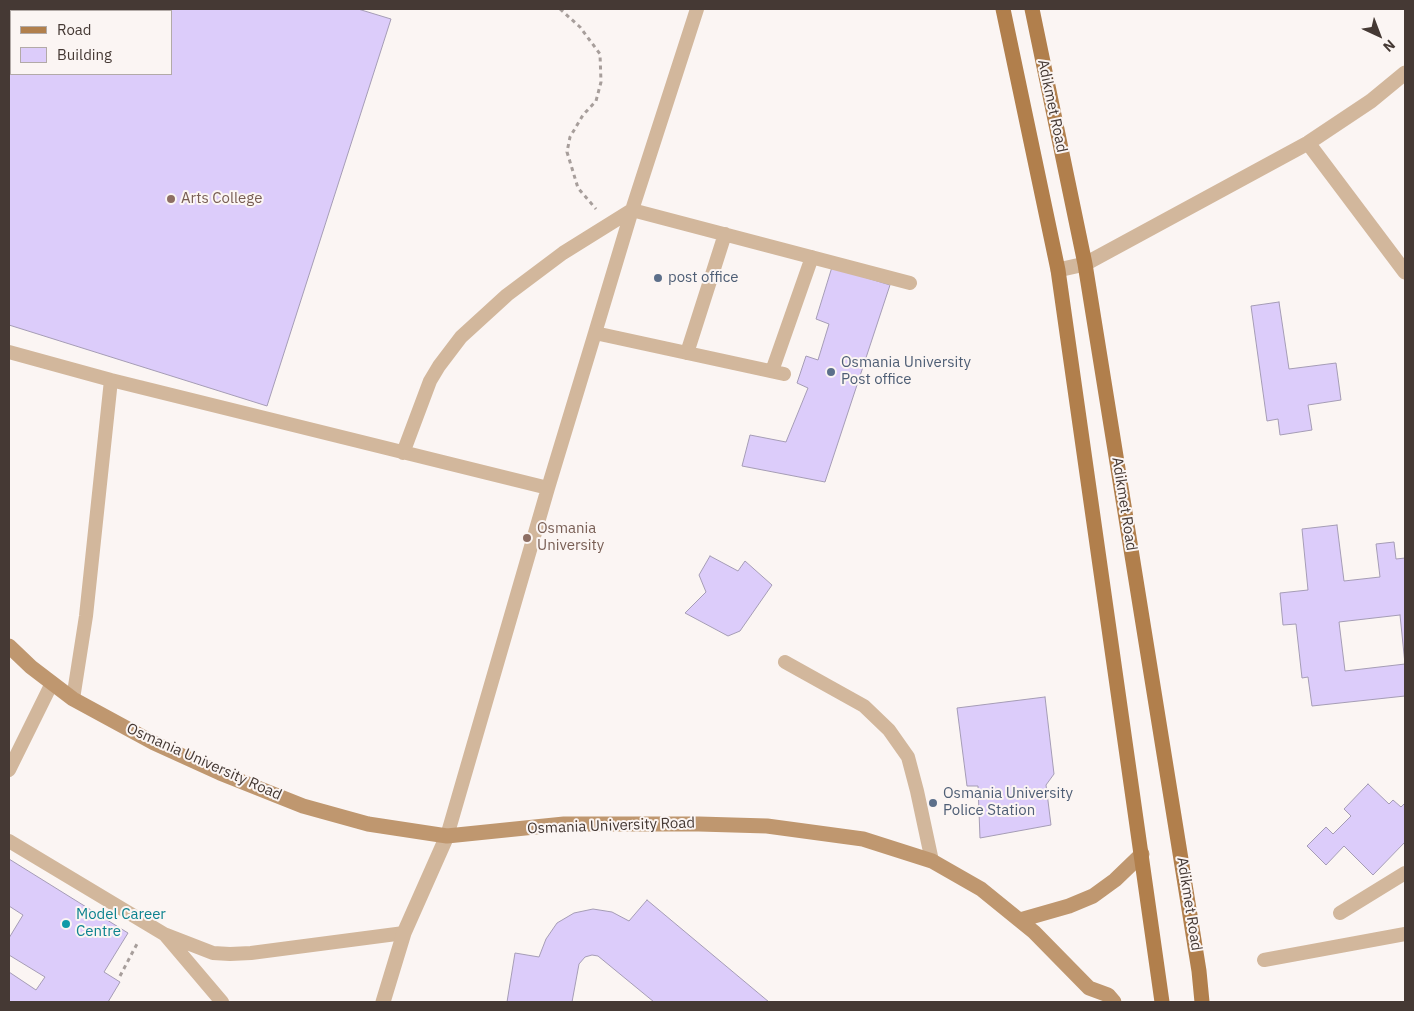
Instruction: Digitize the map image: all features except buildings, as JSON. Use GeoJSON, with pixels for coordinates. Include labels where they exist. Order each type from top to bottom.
{"type":"FeatureCollection","features":[{"type":"Feature","properties":{"kind":"main road","name":"Adikmet Road"},"geometry":{"type":"LineString","coordinates":[[1002,9],[1058,270],[1162,1002]]}},
{"type":"Feature","properties":{"kind":"main road","name":"Adikmet Road"},"geometry":{"type":"LineString","coordinates":[[1032,9],[1085,264],[1198,961],[1202,1002]]}},
{"type":"Feature","properties":{"kind":"main road","name":"Osmania University Road"},"geometry":{"type":"LineString","coordinates":[[9,646],[31,667],[73,699],[154,743],[220,773],[303,806],[368,824],[447,836],[564,824],[767,826],[863,839],[932,861],[981,889],[1020,920],[1034,932],[1090,995],[1108,995],[1114,1002]]}},
{"type":"Feature","properties":{"kind":"main road"},"geometry":{"type":"LineString","coordinates":[[1020,920],[1068,906],[1093,896],[1115,880],[1142,854]]}},
{"type":"Feature","properties":{"kind":"street"},"geometry":{"type":"LineString","coordinates":[[1058,270],[1085,264],[1308,143],[1371,101],[1405,73]]}},
{"type":"Feature","properties":{"kind":"street"},"geometry":{"type":"LineString","coordinates":[[1308,143],[1405,272]]}},
{"type":"Feature","properties":{"kind":"street"},"geometry":{"type":"LineString","coordinates":[[383,1002],[404,933],[447,836]]}},
{"type":"Feature","properties":{"kind":"lane"},"geometry":{"type":"LineString","coordinates":[[447,836],[548,488],[632,210],[697,9]]}},
{"type":"Feature","properties":{"kind":"lane"},"geometry":{"type":"LineString","coordinates":[[403,453],[430,382],[439,366],[461,337],[507,294],[563,252],[632,210],[910,283]]}},
{"type":"Feature","properties":{"kind":"lane"},"geometry":{"type":"LineString","coordinates":[[687,353],[725,234]]}},
{"type":"Feature","properties":{"kind":"lane"},"geometry":{"type":"LineString","coordinates":[[595,333],[778,373],[812,257]]}},
{"type":"Feature","properties":{"kind":"lane"},"geometry":{"type":"LineString","coordinates":[[9,352],[111,380],[548,488]]}},
{"type":"Feature","properties":{"kind":"lane"},"geometry":{"type":"LineString","coordinates":[[73,699],[86,616],[111,380]]}},
{"type":"Feature","properties":{"kind":"lane"},"geometry":{"type":"LineString","coordinates":[[785,662],[864,706],[889,730],[908,757],[918,791],[932,861]]}},
{"type":"Feature","properties":{"kind":"lane"},"geometry":{"type":"LineString","coordinates":[[9,770],[52,683]]}},
{"type":"Feature","properties":{"kind":"lane"},"geometry":{"type":"LineString","coordinates":[[9,842],[164,934],[213,953],[230,954],[280,949],[404,933]]}},
{"type":"Feature","properties":{"kind":"lane"},"geometry":{"type":"LineString","coordinates":[[1340,912],[1405,873]]}},
{"type":"Feature","properties":{"kind":"lane"},"geometry":{"type":"LineString","coordinates":[[164,934],[222,1002]]}},
{"type":"Feature","properties":{"kind":"lane"},"geometry":{"type":"LineString","coordinates":[[1264,960],[1405,934]]}},
{"type":"Feature","properties":{"kind":"path"},"geometry":{"type":"LineString","coordinates":[[560,9],[580,27],[600,54],[601,82],[596,101],[583,115],[570,137],[567,152],[578,188],[599,212],[612,213],[632,210]]}},
{"type":"Feature","properties":{"kind":"path"},"geometry":{"type":"LineString","coordinates":[[120,976],[148,924]]}},
{"type":"Feature","properties":{"kind":"place","name":"Arts College"},"geometry":{"type":"Point","coordinates":[171,199]}},
{"type":"Feature","properties":{"kind":"place","name":"post office"},"geometry":{"type":"Point","coordinates":[658,278]}},
{"type":"Feature","properties":{"kind":"place","name":"Osmania University Post office"},"geometry":{"type":"Point","coordinates":[831,372]}},
{"type":"Feature","properties":{"kind":"place","name":"Osmania University"},"geometry":{"type":"Point","coordinates":[527,538]}},
{"type":"Feature","properties":{"kind":"place","name":"Osmania University Police Station"},"geometry":{"type":"Point","coordinates":[933,803]}},
{"type":"Feature","properties":{"kind":"place","name":"Model Career Centre"},"geometry":{"type":"Point","coordinates":[66,924]}}]}
